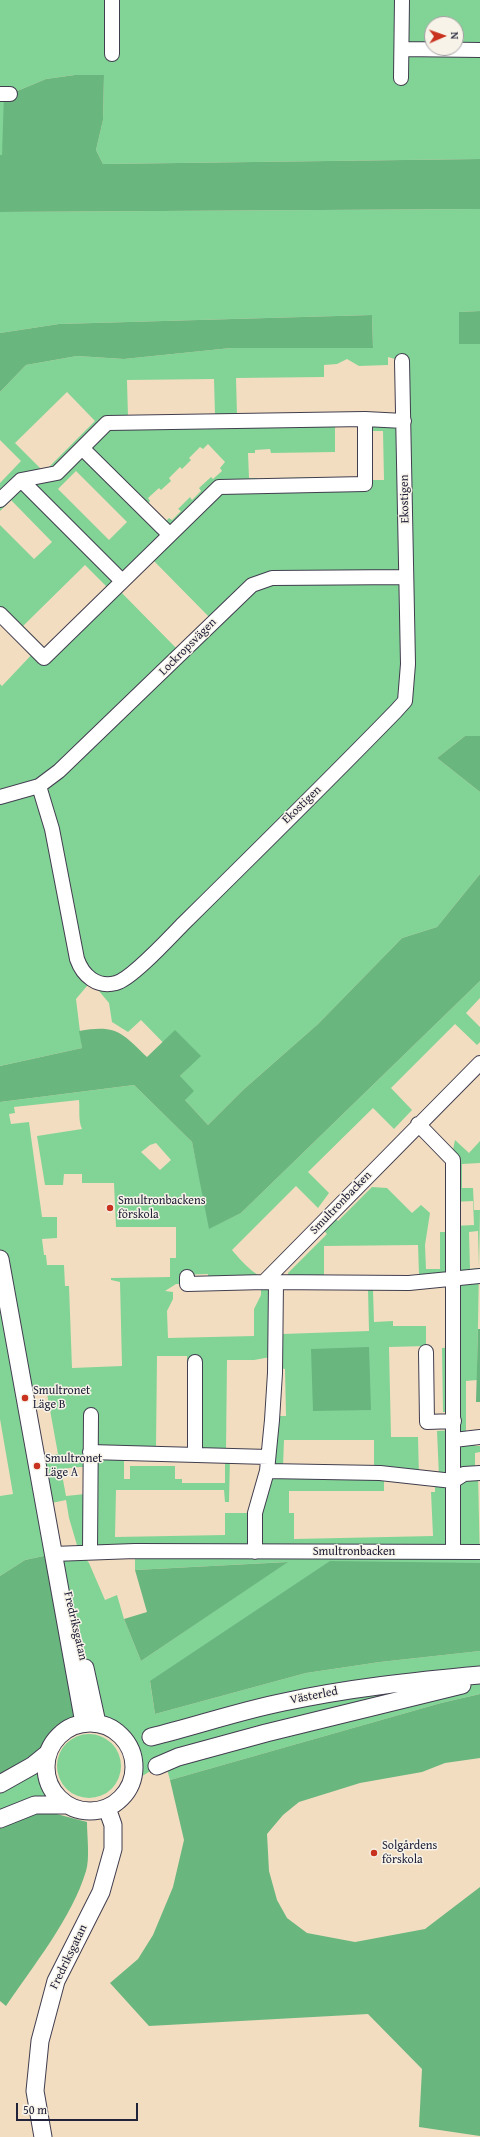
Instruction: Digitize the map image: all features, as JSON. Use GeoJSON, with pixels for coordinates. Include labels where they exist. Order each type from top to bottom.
{"type":"FeatureCollection","features":[{"type":"Feature","properties":{"kind":"street"},"geometry":{"type":"LineString","coordinates":[[112,0],[112,54]]}},
{"type":"Feature","properties":{"kind":"street"},"geometry":{"type":"LineString","coordinates":[[401,78],[402,0]]}},
{"type":"Feature","properties":{"kind":"street"},"geometry":{"type":"LineString","coordinates":[[402,49],[480,50]]}},
{"type":"Feature","properties":{"kind":"street","name":"Ekostigen"},"geometry":{"type":"LineString","coordinates":[[39,786],[52,829],[76,959],[86,976],[104,984],[117,983],[130,975],[178,929],[302,807],[405,701],[408,682],[408,641],[402,361]]}},
{"type":"Feature","properties":{"kind":"street"},"geometry":{"type":"LineString","coordinates":[[0,500],[21,480],[57,473],[106,423],[365,419],[404,421]]}},
{"type":"Feature","properties":{"kind":"street"},"geometry":{"type":"LineString","coordinates":[[0,614],[44,658],[219,486],[365,484],[365,419]]}},
{"type":"Feature","properties":{"kind":"street"},"geometry":{"type":"LineString","coordinates":[[82,448],[169,534]]}},
{"type":"Feature","properties":{"kind":"street"},"geometry":{"type":"LineString","coordinates":[[21,480],[122,581]]}},
{"type":"Feature","properties":{"kind":"street","name":"Lockropsvägen"},"geometry":{"type":"LineString","coordinates":[[0,797],[39,786],[68,764],[252,585],[272,578],[406,577]]}},
{"type":"Feature","properties":{"kind":"street","name":"Smultronbacken"},"geometry":{"type":"LineString","coordinates":[[270,1282],[418,1124],[480,1062]]}},
{"type":"Feature","properties":{"kind":"street"},"geometry":{"type":"LineString","coordinates":[[418,1124],[453,1160],[453,1552]]}},
{"type":"Feature","properties":{"kind":"street","name":"Fredriksgatan"},"geometry":{"type":"LineString","coordinates":[[0,1259],[53,1554],[62,1574],[70,1601],[90,1723]]}},
{"type":"Feature","properties":{"kind":"street"},"geometry":{"type":"LineString","coordinates":[[187,1277],[187,1284],[270,1282],[409,1283],[480,1276]]}},
{"type":"Feature","properties":{"kind":"street"},"geometry":{"type":"LineString","coordinates":[[255,1552],[255,1513],[268,1464],[275,1373],[270,1282]]}},
{"type":"Feature","properties":{"kind":"street"},"geometry":{"type":"LineString","coordinates":[[426,1352],[426,1422],[454,1421]]}},
{"type":"Feature","properties":{"kind":"street"},"geometry":{"type":"LineString","coordinates":[[195,1362],[195,1455]]}},
{"type":"Feature","properties":{"kind":"street"},"geometry":{"type":"LineString","coordinates":[[90,1551],[91,1415]]}},
{"type":"Feature","properties":{"kind":"street"},"geometry":{"type":"LineString","coordinates":[[454,1440],[480,1437]]}},
{"type":"Feature","properties":{"kind":"street"},"geometry":{"type":"LineString","coordinates":[[90,1452],[195,1455],[268,1464],[380,1473],[453,1481],[464,1474],[480,1473]]}},
{"type":"Feature","properties":{"kind":"street","name":"Smultronbacken"},"geometry":{"type":"LineString","coordinates":[[53,1554],[90,1551],[480,1552]]}},
{"type":"Feature","properties":{"kind":"street","name":"Västerled"},"geometry":{"type":"LineString","coordinates":[[123,1736],[149,1737],[223,1716],[314,1696],[378,1685],[480,1675]]}},
{"type":"Feature","properties":{"kind":"street","name":"Västerled"},"geometry":{"type":"LineString","coordinates":[[131,1783],[155,1767],[178,1757],[266,1733],[480,1680]]}},
{"type":"Feature","properties":{"kind":"street"},"geometry":{"type":"LineString","coordinates":[[0,1819],[35,1805],[67,1805],[88,1811],[103,1809],[124,1796],[131,1783],[135,1765],[133,1754],[123,1736],[107,1725],[90,1723],[72,1726],[61,1733],[53,1742],[48,1753],[46,1768],[49,1783],[56,1795],[67,1805]]}},
{"type":"Feature","properties":{"kind":"street"},"geometry":{"type":"LineString","coordinates":[[0,1784],[32,1766],[48,1753]]}},
{"type":"Feature","properties":{"kind":"street","name":"Fredriksgatan"},"geometry":{"type":"LineString","coordinates":[[43,2137],[35,2091],[40,2041],[47,2010],[56,1981],[98,1898],[106,1875],[113,1849],[113,1825],[103,1809]]}},
{"type":"Feature","properties":{"kind":"green space"},"geometry":{"type":"Polygon","coordinates":[[[0,0],[480,0],[480,159],[103,164],[96,150],[103,120],[104,75],[75,75],[46,79],[10,94],[2,155],[0,155],[0,0]]]}},
{"type":"Feature","properties":{"kind":"green space"},"geometry":{"type":"Polygon","coordinates":[[[75,75],[104,75],[103,120],[96,150],[103,164],[480,159],[480,209],[0,212],[0,155],[2,155],[4,94],[10,94],[46,79],[75,75]]]}},
{"type":"Feature","properties":{"kind":"green space"},"geometry":{"type":"Polygon","coordinates":[[[480,209],[480,311],[459,312],[459,344],[480,344],[480,736],[465,736],[437,758],[480,792],[480,874],[437,927],[402,938],[318,1024],[243,1090],[208,1125],[185,1100],[180,1076],[188,1068],[141,1020],[128,1032],[112,1022],[109,1003],[99,991],[97,982],[92,980],[76,999],[82,1048],[0,1066],[0,684],[2,686],[36,650],[0,614],[0,525],[34,559],[52,542],[11,500],[0,511],[0,483],[21,461],[0,440],[0,392],[26,365],[77,356],[124,359],[231,348],[373,348],[372,315],[59,324],[0,333],[0,212],[480,209]],[[388,357],[388,365],[359,366],[347,359],[337,364],[324,365],[324,377],[236,378],[237,415],[338,419],[335,428],[335,452],[271,453],[270,449],[255,450],[255,453],[248,453],[249,478],[257,478],[257,482],[269,482],[270,478],[365,477],[371,480],[384,480],[383,431],[370,431],[365,419],[404,421],[402,361],[388,357]],[[214,379],[127,380],[128,417],[215,415],[214,379]],[[67,392],[15,443],[44,472],[95,421],[67,392]],[[208,444],[203,449],[200,447],[189,458],[191,460],[182,469],[180,467],[169,478],[171,481],[161,490],[159,488],[148,498],[150,501],[146,505],[164,523],[169,518],[172,520],[181,511],[178,509],[190,497],[192,500],[201,491],[199,488],[211,477],[213,479],[222,471],[220,468],[225,462],[208,444]],[[76,471],[58,489],[109,540],[127,522],[76,471]],[[153,560],[116,587],[181,653],[213,621],[153,560]],[[85,565],[23,626],[49,652],[111,591],[85,565]]]}},
{"type":"Feature","properties":{"kind":"green space"},"geometry":{"type":"Polygon","coordinates":[[[480,311],[480,344],[459,344],[459,312],[480,311]]]}},
{"type":"Feature","properties":{"kind":"green space"},"geometry":{"type":"Polygon","coordinates":[[[372,315],[373,348],[231,348],[124,359],[77,356],[26,365],[0,392],[0,333],[59,324],[372,315]]]}},
{"type":"Feature","properties":{"kind":"green space"},"geometry":{"type":"Polygon","coordinates":[[[465,736],[480,736],[480,792],[437,758],[465,736]]]}},
{"type":"Feature","properties":{"kind":"green space"},"geometry":{"type":"Polygon","coordinates":[[[480,874],[480,981],[241,1213],[209,1229],[192,1142],[134,1085],[0,1102],[0,1066],[82,1048],[79,1031],[102,1029],[118,1032],[125,1036],[147,1057],[175,1030],[201,1056],[180,1076],[194,1091],[185,1100],[208,1125],[243,1090],[318,1024],[402,938],[437,927],[480,874]]]}},
{"type":"Feature","properties":{"kind":"green space"},"geometry":{"type":"Polygon","coordinates":[[[480,981],[480,998],[466,1013],[480,1027],[480,1042],[477,1045],[455,1024],[391,1088],[412,1110],[394,1129],[373,1108],[308,1172],[329,1193],[318,1208],[296,1186],[232,1250],[251,1270],[263,1278],[276,1282],[276,1356],[254,1360],[227,1360],[226,1450],[230,1457],[229,1502],[225,1502],[224,1490],[116,1490],[115,1537],[225,1535],[225,1513],[255,1513],[267,1471],[384,1478],[384,1491],[289,1491],[289,1513],[294,1513],[294,1539],[433,1536],[431,1492],[435,1492],[435,1485],[439,1477],[437,1431],[453,1430],[453,1412],[443,1412],[442,1348],[453,1347],[453,1279],[409,1283],[409,1275],[419,1275],[418,1245],[324,1246],[324,1275],[335,1275],[334,1282],[289,1282],[288,1273],[327,1234],[319,1225],[330,1214],[338,1221],[372,1187],[387,1188],[412,1213],[421,1205],[430,1213],[425,1245],[426,1269],[440,1269],[440,1232],[452,1232],[453,1226],[474,1225],[473,1201],[453,1202],[453,1150],[455,1140],[469,1153],[480,1141],[480,1163],[462,1164],[462,1188],[473,1188],[474,1210],[480,1210],[479,1267],[478,1231],[469,1232],[470,1269],[479,1268],[477,1380],[466,1381],[466,1436],[476,1438],[475,1446],[480,1446],[480,1452],[475,1453],[475,1473],[478,1473],[480,1563],[453,1563],[215,1639],[150,1682],[155,1714],[306,1673],[380,1662],[480,1651],[480,1694],[441,1703],[170,1780],[165,1762],[131,1783],[133,1763],[132,1754],[128,1745],[115,1731],[107,1726],[97,1723],[70,1601],[53,1554],[25,1560],[0,1576],[0,1496],[13,1494],[0,1419],[0,1102],[134,1085],[192,1142],[210,1228],[241,1213],[480,981]],[[79,1100],[14,1107],[15,1113],[9,1114],[11,1124],[29,1122],[42,1217],[57,1217],[57,1238],[42,1239],[47,1265],[64,1265],[65,1286],[69,1286],[72,1368],[122,1366],[120,1282],[111,1280],[111,1278],[170,1277],[170,1258],[176,1258],[176,1227],[116,1227],[114,1183],[82,1183],[82,1174],[64,1174],[63,1185],[45,1185],[37,1136],[82,1129],[79,1100]],[[156,1143],[150,1145],[141,1152],[160,1170],[171,1160],[156,1143]],[[208,1274],[179,1275],[180,1284],[176,1284],[165,1291],[173,1292],[173,1299],[167,1311],[168,1338],[254,1336],[254,1309],[261,1295],[261,1288],[208,1283],[208,1274]],[[157,1356],[156,1447],[124,1453],[124,1479],[130,1479],[130,1466],[175,1466],[175,1479],[182,1479],[182,1483],[225,1483],[225,1456],[195,1455],[195,1362],[187,1362],[187,1356],[157,1356]],[[46,1388],[24,1392],[36,1459],[58,1454],[46,1388]],[[90,1467],[61,1469],[66,1496],[85,1494],[90,1467]],[[66,1500],[37,1506],[53,1554],[79,1552],[69,1518],[66,1500]],[[135,1551],[80,1552],[89,1563],[105,1600],[117,1595],[124,1619],[141,1661],[287,1562],[135,1570],[135,1551]]]}},
{"type":"Feature","properties":{"kind":"green space"},"geometry":{"type":"Polygon","coordinates":[[[368,1290],[373,1290],[374,1322],[393,1321],[393,1326],[426,1326],[426,1346],[389,1347],[391,1437],[418,1437],[419,1477],[374,1473],[374,1440],[284,1440],[283,1467],[268,1465],[272,1416],[286,1416],[285,1369],[281,1368],[282,1334],[369,1331],[368,1290]]]}},
{"type":"Feature","properties":{"kind":"green space"},"geometry":{"type":"Polygon","coordinates":[[[478,1329],[480,1329],[480,1402],[476,1402],[478,1329]]]}},
{"type":"Feature","properties":{"kind":"green space"},"geometry":{"type":"Polygon","coordinates":[[[369,1347],[371,1410],[313,1411],[311,1349],[369,1347]]]}},
{"type":"Feature","properties":{"kind":"green space"},"geometry":{"type":"Polygon","coordinates":[[[53,1554],[84,1723],[72,1726],[61,1733],[53,1742],[48,1753],[0,1784],[0,1576],[25,1560],[53,1554]]]}},
{"type":"Feature","properties":{"kind":"green space"},"geometry":{"type":"Polygon","coordinates":[[[330,1561],[480,1563],[480,1651],[380,1662],[306,1673],[155,1714],[150,1681],[330,1561]]]}},
{"type":"Feature","properties":{"kind":"green space"},"geometry":{"type":"Polygon","coordinates":[[[288,1562],[141,1661],[124,1619],[147,1612],[135,1570],[288,1562]]]}},
{"type":"Feature","properties":{"kind":"green space"},"geometry":{"type":"Polygon","coordinates":[[[480,1694],[480,1758],[445,1763],[422,1772],[360,1783],[299,1802],[283,1815],[267,1834],[269,1871],[277,1900],[287,1918],[307,1933],[355,1942],[425,1929],[480,1887],[480,2136],[419,2127],[422,2069],[368,2014],[149,2026],[110,1983],[138,1959],[153,1935],[173,1887],[184,1840],[170,1780],[441,1703],[480,1694]]]}},
{"type":"Feature","properties":{"kind":"green space"},"geometry":{"type":"Polygon","coordinates":[[[83,1734],[95,1734],[112,1743],[119,1754],[121,1766],[119,1778],[112,1789],[95,1798],[83,1798],[71,1793],[62,1784],[57,1772],[57,1760],[62,1748],[71,1739],[83,1734]]]}},
{"type":"Feature","properties":{"kind":"green space"},"geometry":{"type":"Polygon","coordinates":[[[46,1760],[49,1783],[61,1800],[0,1819],[0,1784],[46,1760]]]}},
{"type":"Feature","properties":{"kind":"green space"},"geometry":{"type":"Polygon","coordinates":[[[49,1812],[87,1822],[88,1854],[86,1871],[80,1889],[62,1924],[6,2006],[0,2001],[0,1826],[36,1813],[49,1812]]]}},
{"type":"Feature","properties":{"kind":"place","name":"Smultronbackens förskola"},"geometry":{"type":"Point","coordinates":[110,1208]}},
{"type":"Feature","properties":{"kind":"place","name":"Smultronet Läge B"},"geometry":{"type":"Point","coordinates":[25,1398]}},
{"type":"Feature","properties":{"kind":"place","name":"Smultronet Läge A"},"geometry":{"type":"Point","coordinates":[37,1466]}},
{"type":"Feature","properties":{"kind":"place","name":"Solgårdens förskola"},"geometry":{"type":"Point","coordinates":[374,1853]}}]}
